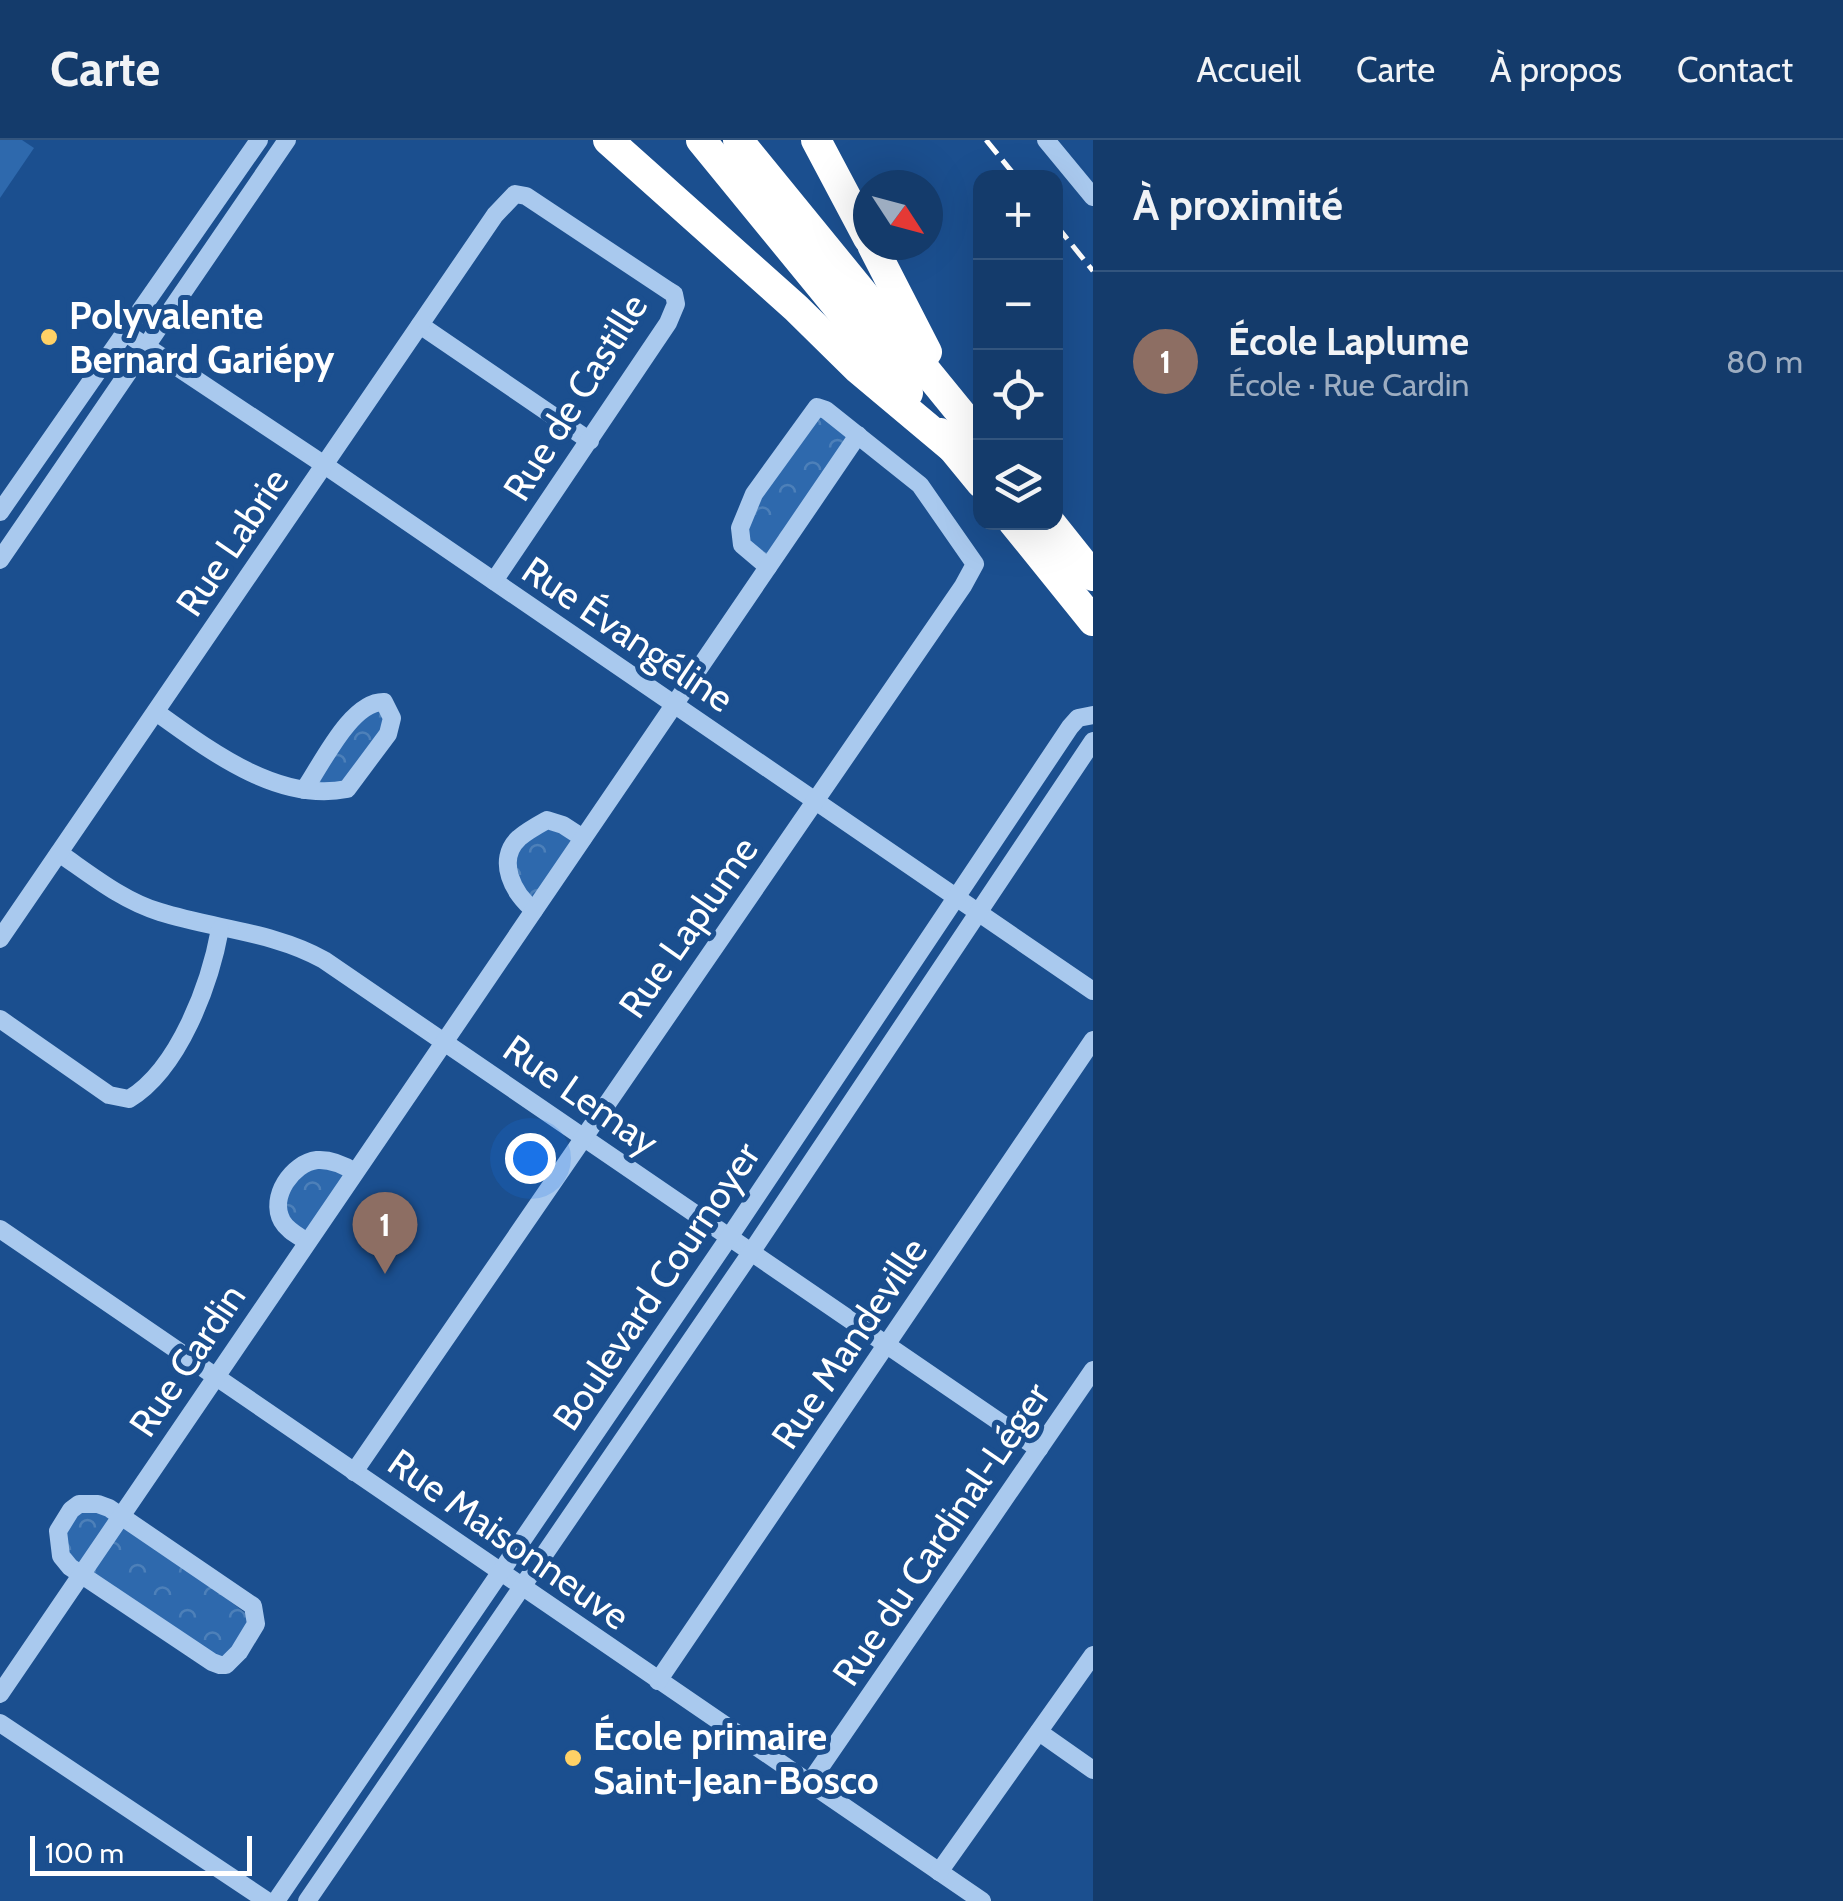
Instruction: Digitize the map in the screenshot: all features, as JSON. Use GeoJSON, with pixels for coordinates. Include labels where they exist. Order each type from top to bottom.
{"type":"FeatureCollection","features":[{"type":"Feature","properties":{"kind":"highway"},"geometry":{"type":"LineString","coordinates":[[608,140],[796,308],[858,369],[951,447]]}},
{"type":"Feature","properties":{"kind":"highway"},"geometry":{"type":"LineString","coordinates":[[700,140],[973,474]]}},
{"type":"Feature","properties":{"kind":"highway"},"geometry":{"type":"LineString","coordinates":[[738,140],[973,429]]}},
{"type":"Feature","properties":{"kind":"highway"},"geometry":{"type":"LineString","coordinates":[[816,140],[853,210]]}},
{"type":"Feature","properties":{"kind":"highway"},"geometry":{"type":"LineString","coordinates":[[880,260],[953,404]]}},
{"type":"Feature","properties":{"kind":"highway"},"geometry":{"type":"LineString","coordinates":[[1019,530],[1093,621]]}},
{"type":"Feature","properties":{"kind":"highway"},"geometry":{"type":"LineString","coordinates":[[1056,530],[1093,576]]}},
{"type":"Feature","properties":{"kind":"street"},"geometry":{"type":"LineString","coordinates":[[0,512],[259,140]]}},
{"type":"Feature","properties":{"kind":"street"},"geometry":{"type":"LineString","coordinates":[[0,560],[287,140]]}},
{"type":"Feature","properties":{"kind":"street"},"geometry":{"type":"LineString","coordinates":[[1046,140],[1093,197]]}},
{"type":"Feature","properties":{"kind":"street","name":"Rue Labrie"},"geometry":{"type":"LineString","coordinates":[[0,939],[495,215],[515,194],[526,196]]}},
{"type":"Feature","properties":{"kind":"street","name":"Rue de Castille"},"geometry":{"type":"LineString","coordinates":[[494,581],[668,323],[676,304],[674,294],[526,196]]}},
{"type":"Feature","properties":{"kind":"street"},"geometry":{"type":"LineString","coordinates":[[420,325],[590,441]]}},
{"type":"Feature","properties":{"kind":"street","name":"Rue Évangéline"},"geometry":{"type":"LineString","coordinates":[[126,332],[1093,991]]}},
{"type":"Feature","properties":{"kind":"street"},"geometry":{"type":"LineString","coordinates":[[768,568],[746,550],[740,536],[754,494],[817,407],[858,435]]}},
{"type":"Feature","properties":{"kind":"street","name":"Rue Cardin"},"geometry":{"type":"LineString","coordinates":[[0,1694],[858,435]]}},
{"type":"Feature","properties":{"kind":"street","name":"Rue Laplume"},"geometry":{"type":"LineString","coordinates":[[354,1472],[975,564],[920,485],[858,435]]}},
{"type":"Feature","properties":{"kind":"street"},"geometry":{"type":"LineString","coordinates":[[156,712],[232,763],[304,790],[348,789],[392,726],[390,708],[384,702],[376,702],[355,714],[304,790]]}},
{"type":"Feature","properties":{"kind":"street","name":"Boulevard Cournoyer"},"geometry":{"type":"LineString","coordinates":[[276,1901],[730,1236],[1070,727],[1078,718],[1093,715]]}},
{"type":"Feature","properties":{"kind":"street","name":"Boulevard Cournoyer"},"geometry":{"type":"LineString","coordinates":[[307,1901],[752,1252],[1093,741]]}},
{"type":"Feature","properties":{"kind":"street"},"geometry":{"type":"LineString","coordinates":[[534,910],[520,899],[511,882],[511,848],[547,820],[584,838]]}},
{"type":"Feature","properties":{"kind":"street","name":"Rue Lemay"},"geometry":{"type":"LineString","coordinates":[[59,853],[143,906],[220,929],[285,942],[313,954],[1038,1449]]}},
{"type":"Feature","properties":{"kind":"street"},"geometry":{"type":"LineString","coordinates":[[0,1019],[109,1094],[129,1098],[151,1080],[184,1033],[202,993],[220,929]]}},
{"type":"Feature","properties":{"kind":"street","name":"Rue Mandeville"},"geometry":{"type":"LineString","coordinates":[[658,1681],[1093,1040]]}},
{"type":"Feature","properties":{"kind":"street"},"geometry":{"type":"LineString","coordinates":[[306,1241],[284,1225],[279,1216],[284,1184],[303,1164],[317,1160],[342,1164],[355,1172]]}},
{"type":"Feature","properties":{"kind":"street","name":"Rue Maisonneuve"},"geometry":{"type":"LineString","coordinates":[[0,1229],[982,1901]]}},
{"type":"Feature","properties":{"kind":"street","name":"Rue du Cardinal-Léger"},"geometry":{"type":"LineString","coordinates":[[808,1785],[1093,1370]]}},
{"type":"Feature","properties":{"kind":"street"},"geometry":{"type":"LineString","coordinates":[[79,1504],[98,1504],[253,1606],[256,1624],[232,1660],[220,1665],[81,1574],[61,1556],[58,1531],[79,1504]]}},
{"type":"Feature","properties":{"kind":"street"},"geometry":{"type":"LineString","coordinates":[[939,1872],[1093,1655]]}},
{"type":"Feature","properties":{"kind":"street"},"geometry":{"type":"LineString","coordinates":[[0,1723],[267,1901]]}},
{"type":"Feature","properties":{"kind":"street"},"geometry":{"type":"LineString","coordinates":[[1038,1732],[1093,1770]]}},
{"type":"Feature","properties":{"kind":"green space"},"geometry":{"type":"Polygon","coordinates":[[[0,140],[22,140],[34,148],[0,198],[0,140]]]}},
{"type":"Feature","properties":{"kind":"green space"},"geometry":{"type":"Polygon","coordinates":[[[814,410],[856,436],[767,566],[741,528],[814,410]]]}},
{"type":"Feature","properties":{"kind":"green space"},"geometry":{"type":"Polygon","coordinates":[[[377,703],[390,725],[346,787],[308,788],[356,715],[377,703]]]}},
{"type":"Feature","properties":{"kind":"green space"},"geometry":{"type":"Polygon","coordinates":[[[536,826],[578,838],[528,906],[509,859],[536,826]]]}},
{"type":"Feature","properties":{"kind":"green space"},"geometry":{"type":"Polygon","coordinates":[[[304,1166],[351,1169],[306,1237],[284,1225],[285,1186],[304,1166]]]}},
{"type":"Feature","properties":{"kind":"green space"},"geometry":{"type":"Polygon","coordinates":[[[80,1506],[121,1516],[249,1616],[251,1623],[224,1663],[70,1567],[65,1518],[80,1506]]]}},
{"type":"Feature","properties":{"kind":"railway"},"geometry":{"type":"LineString","coordinates":[[986,140],[1010,170]]}},
{"type":"Feature","properties":{"kind":"railway"},"geometry":{"type":"LineString","coordinates":[[1063,234],[1093,271]]}},
{"type":"Feature","properties":{"kind":"place","name":"Polyvalente Bernard Gariépy"},"geometry":{"type":"Point","coordinates":[49,337]}},
{"type":"Feature","properties":{"kind":"place","name":"École Laplume"},"geometry":{"type":"Point","coordinates":[385,1274]}},
{"type":"Feature","properties":{"kind":"place","name":"École primaire Saint-Jean-Bosco"},"geometry":{"type":"Point","coordinates":[573,1758]}}]}
